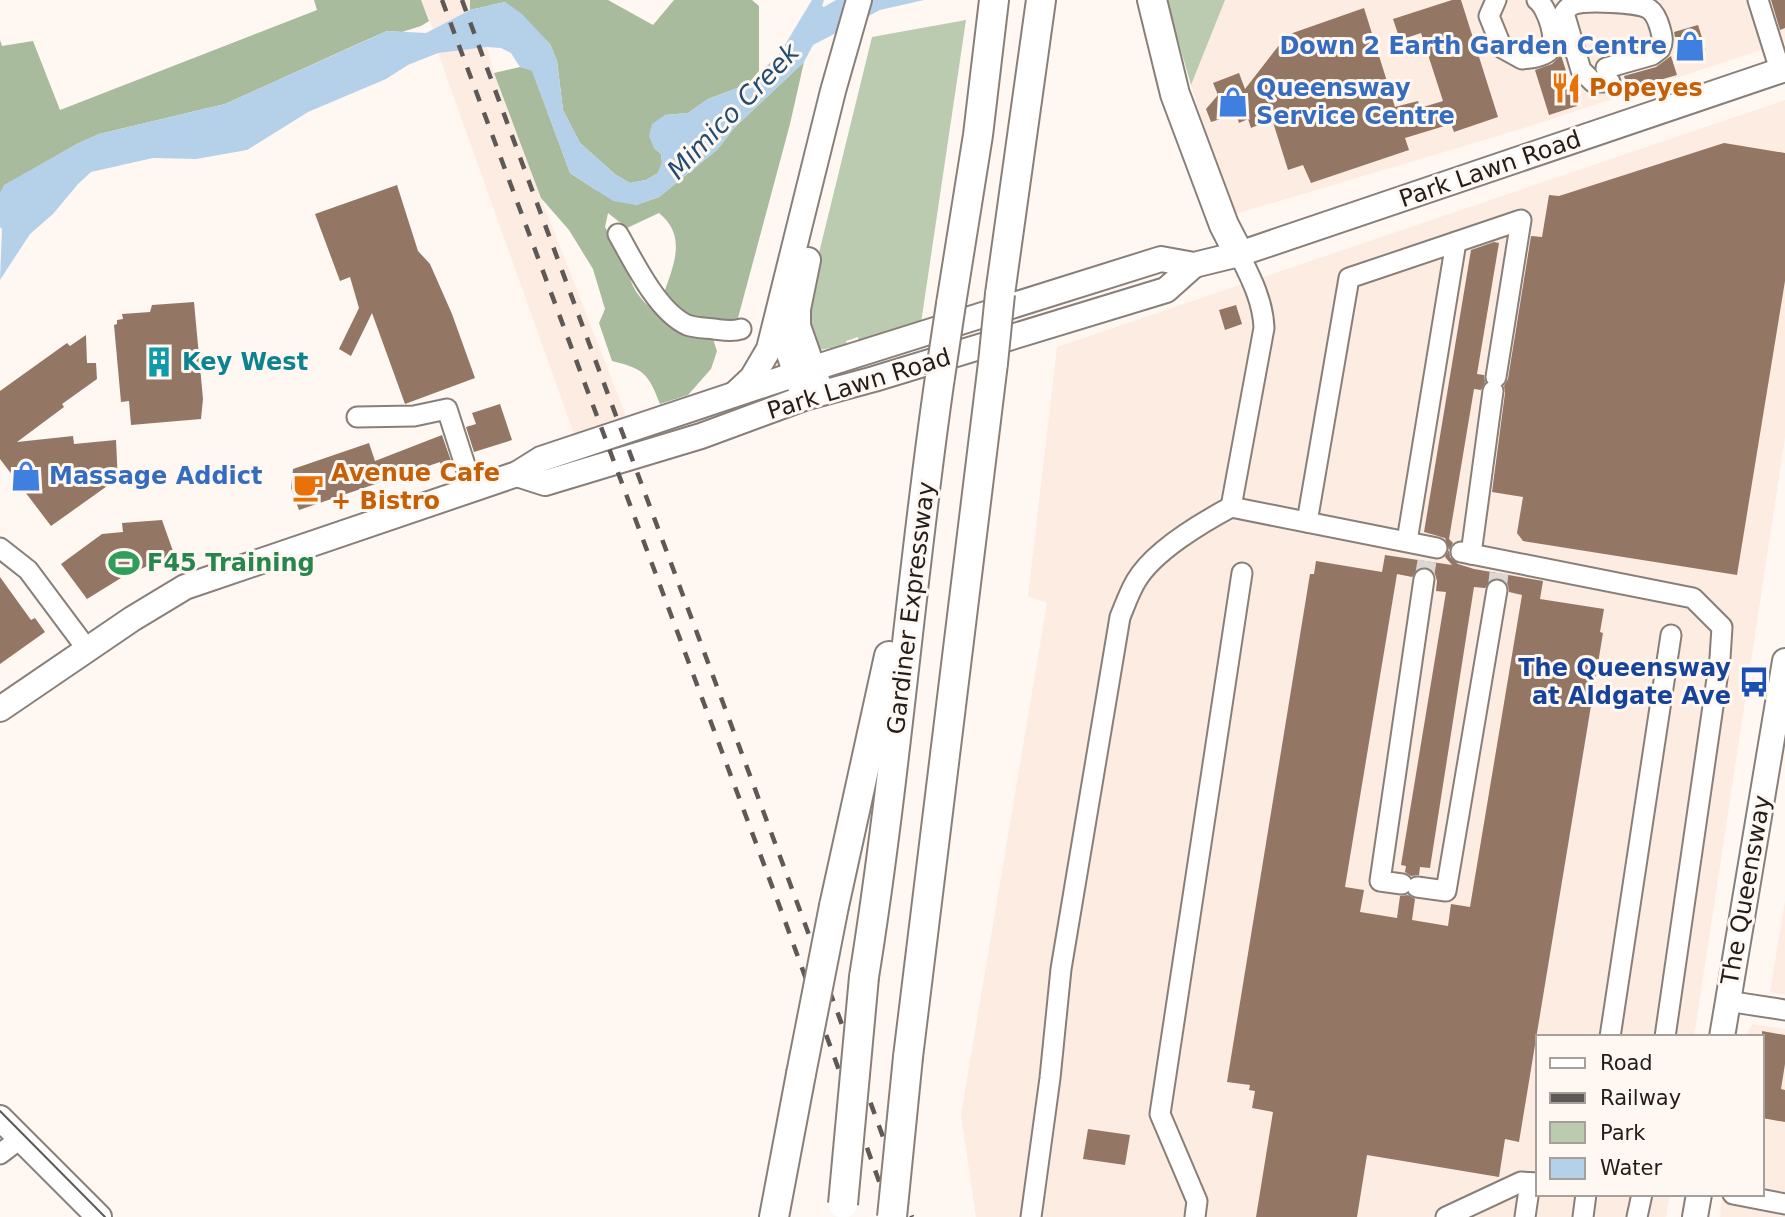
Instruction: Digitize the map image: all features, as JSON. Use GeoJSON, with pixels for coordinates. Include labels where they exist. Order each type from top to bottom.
{"type":"FeatureCollection","features":[{"type":"Feature","properties":{"kind":"highway","name":"Gardiner Expressway"},"geometry":{"type":"LineString","coordinates":[[843,1210],[864,978],[880,876],[926,479],[978,135],[994,0]]}},
{"type":"Feature","properties":{"kind":"highway"},"geometry":{"type":"LineString","coordinates":[[1153,0],[1175,94],[1224,225],[1239,254]]}},
{"type":"Feature","properties":{"kind":"highway"},"geometry":{"type":"LineString","coordinates":[[891,1217],[1000,294],[1040,9]]}},
{"type":"Feature","properties":{"kind":"highway"},"geometry":{"type":"LineString","coordinates":[[774,1217],[834,906],[905,588],[926,479]]}},
{"type":"Feature","properties":{"kind":"main road"},"geometry":{"type":"LineString","coordinates":[[813,396],[805,371],[798,309],[859,0]]}},
{"type":"Feature","properties":{"kind":"main road"},"geometry":{"type":"LineString","coordinates":[[734,395],[752,379],[769,349],[842,87],[873,0]]}},
{"type":"Feature","properties":{"kind":"main road","name":"Park Lawn Road"},"geometry":{"type":"LineString","coordinates":[[0,709],[87,649],[185,587],[473,490],[517,474],[541,459],[805,371],[1161,259],[1194,265],[1239,254],[1782,70]]}},
{"type":"Feature","properties":{"kind":"main road","name":"Park Lawn Road"},"geometry":{"type":"LineString","coordinates":[[517,474],[545,483],[701,436],[813,396],[1166,290],[1194,265]]}},
{"type":"Feature","properties":{"kind":"main road"},"geometry":{"type":"LineString","coordinates":[[785,287],[786,345],[805,371]]}},
{"type":"Feature","properties":{"kind":"main road","name":"The Queensway"},"geometry":{"type":"LineString","coordinates":[[1722,1035],[1781,715],[1785,666]]}},
{"type":"Feature","properties":{"kind":"main road"},"geometry":{"type":"LineString","coordinates":[[0,1118],[93,1215]]}},
{"type":"Feature","properties":{"kind":"main road"},"geometry":{"type":"LineString","coordinates":[[1695,1217],[1699,1196]]}},
{"type":"Feature","properties":{"kind":"street"},"geometry":{"type":"LineString","coordinates":[[1496,0],[1489,16],[1502,48],[1522,60],[1541,55],[1549,50],[1554,42],[1546,10],[1537,0]]}},
{"type":"Feature","properties":{"kind":"street"},"geometry":{"type":"LineString","coordinates":[[1758,0],[1782,70]]}},
{"type":"Feature","properties":{"kind":"street"},"geometry":{"type":"LineString","coordinates":[[1583,4],[1647,7],[1658,22],[1663,38],[1660,50],[1608,75],[1593,82],[1581,70],[1564,13],[1573,5],[1583,4]]}},
{"type":"Feature","properties":{"kind":"street"},"geometry":{"type":"LineString","coordinates":[[1307,522],[1349,278],[1521,220],[1466,553],[1499,575],[1693,598],[1722,627],[1720,659],[1665,1035]]}},
{"type":"Feature","properties":{"kind":"street"},"geometry":{"type":"LineString","coordinates":[[618,234],[661,302],[687,325],[735,331],[741,329]]}},
{"type":"Feature","properties":{"kind":"street"},"geometry":{"type":"LineString","coordinates":[[1407,541],[1456,242]]}},
{"type":"Feature","properties":{"kind":"street"},"geometry":{"type":"LineString","coordinates":[[1231,508],[1264,328],[1260,301],[1239,254]]}},
{"type":"Feature","properties":{"kind":"street"},"geometry":{"type":"LineString","coordinates":[[357,417],[414,416],[447,409],[473,490]]}},
{"type":"Feature","properties":{"kind":"street"},"geometry":{"type":"LineString","coordinates":[[1031,1217],[1050,1078],[1061,969],[1120,617],[1136,579],[1168,546],[1231,508],[1407,541],[1429,558],[1381,881],[1446,891],[1499,575]]}},
{"type":"Feature","properties":{"kind":"street"},"geometry":{"type":"LineString","coordinates":[[0,548],[28,570],[87,649]]}},
{"type":"Feature","properties":{"kind":"street"},"geometry":{"type":"LineString","coordinates":[[1195,1217],[1197,1200],[1160,1114],[1242,573]]}},
{"type":"Feature","properties":{"kind":"street"},"geometry":{"type":"LineString","coordinates":[[1609,1035],[1671,635]]}},
{"type":"Feature","properties":{"kind":"street"},"geometry":{"type":"LineString","coordinates":[[1727,1001],[1785,1010]]}},
{"type":"Feature","properties":{"kind":"street"},"geometry":{"type":"LineString","coordinates":[[0,1154],[20,1138]]}},
{"type":"Feature","properties":{"kind":"street"},"geometry":{"type":"LineString","coordinates":[[1446,1217],[1521,1182],[1534,1183],[1525,1217]]}},
{"type":"Feature","properties":{"kind":"street"},"geometry":{"type":"LineString","coordinates":[[1583,1217],[1586,1196]]}},
{"type":"Feature","properties":{"kind":"street"},"geometry":{"type":"LineString","coordinates":[[1637,1217],[1642,1196]]}},
{"type":"Feature","properties":{"kind":"street"},"geometry":{"type":"LineString","coordinates":[[1743,1196],[1785,1204]]}},
{"type":"Feature","properties":{"kind":"shaded area"},"geometry":{"type":"Polygon","coordinates":[[[421,0],[470,0],[470,10],[433,29],[421,0]]]}},
{"type":"Feature","properties":{"kind":"shaded area"},"geometry":{"type":"Polygon","coordinates":[[[1225,0],[1785,0],[1785,42],[1521,129],[1232,215],[1191,85],[1225,0]]]}},
{"type":"Feature","properties":{"kind":"shaded area"},"geometry":{"type":"Polygon","coordinates":[[[487,47],[494,73],[541,198],[626,416],[574,434],[438,53],[487,47]]]}},
{"type":"Feature","properties":{"kind":"shaded area"},"geometry":{"type":"Polygon","coordinates":[[[1785,100],[1785,437],[1694,1035],[1536,1035],[1536,1196],[1670,1196],[1666,1217],[976,1217],[961,1115],[1047,603],[1028,596],[1057,347],[1785,100]]]}},
{"type":"Feature","properties":{"kind":"shaded area"},"geometry":{"type":"Polygon","coordinates":[[[1785,901],[1785,995],[1770,992],[1785,901]]]}},
{"type":"Feature","properties":{"kind":"shaded area"},"geometry":{"type":"Polygon","coordinates":[[[1752,1024],[1785,1029],[1785,1217],[1720,1217],[1722,1196],[1764,1196],[1764,1035],[1747,1035],[1752,1024]]]}},
{"type":"Feature","properties":{"kind":"green space"},"geometry":{"type":"Polygon","coordinates":[[[314,0],[421,0],[429,21],[402,32],[387,31],[225,104],[99,134],[5,185],[0,193],[0,40],[2,46],[33,41],[60,110],[317,10],[314,0]]]}},
{"type":"Feature","properties":{"kind":"green space"},"geometry":{"type":"Polygon","coordinates":[[[470,0],[608,0],[653,25],[674,0],[752,0],[759,6],[759,71],[748,84],[708,99],[688,113],[665,115],[654,148],[661,154],[662,163],[658,173],[646,180],[630,183],[616,175],[580,143],[563,110],[557,61],[550,44],[505,2],[470,10],[470,0]]]}},
{"type":"Feature","properties":{"kind":"green space"},"geometry":{"type":"Polygon","coordinates":[[[1225,0],[1191,85],[1167,2],[1225,0]]]}},
{"type":"Feature","properties":{"kind":"green space"},"geometry":{"type":"Polygon","coordinates":[[[966,20],[921,323],[859,342],[858,337],[846,341],[847,346],[817,350],[805,310],[872,37],[966,20]]]}},
{"type":"Feature","properties":{"kind":"green space"},"geometry":{"type":"Polygon","coordinates":[[[804,62],[738,318],[717,322],[697,318],[680,308],[664,293],[674,261],[676,241],[668,222],[659,213],[627,228],[608,213],[605,227],[624,260],[639,296],[667,320],[690,332],[713,339],[717,351],[711,369],[688,395],[660,404],[644,374],[612,361],[599,323],[605,309],[593,269],[569,230],[541,198],[494,73],[520,67],[532,70],[570,173],[596,190],[636,205],[659,197],[718,149],[734,128],[804,62]]]}},
{"type":"Feature","properties":{"kind":"water","name":"Mimico Creek"},"geometry":{"type":"Polygon","coordinates":[[[812,0],[824,0],[824,7],[836,0],[924,0],[880,10],[813,45],[804,62],[734,128],[718,149],[659,197],[636,205],[613,201],[570,173],[532,71],[520,67],[511,53],[501,48],[487,47],[438,53],[408,65],[386,79],[308,112],[247,150],[196,159],[153,158],[91,172],[53,214],[30,234],[0,280],[0,193],[4,185],[77,144],[99,134],[225,104],[387,31],[426,33],[470,10],[505,2],[522,14],[550,44],[557,61],[563,110],[580,143],[616,175],[630,183],[646,180],[658,173],[662,163],[661,154],[654,148],[649,136],[652,124],[665,115],[688,113],[708,99],[748,84],[780,53],[812,0]]]}},
{"type":"Feature","properties":{"kind":"building"},"geometry":{"type":"Polygon","coordinates":[[[1452,0],[1461,0],[1498,117],[1454,132],[1451,124],[1405,138],[1409,150],[1311,183],[1303,165],[1288,170],[1272,119],[1251,128],[1248,119],[1239,123],[1236,114],[1211,122],[1206,109],[1218,95],[1213,83],[1239,73],[1245,89],[1287,35],[1364,8],[1395,107],[1418,101],[1420,108],[1443,101],[1421,33],[1400,40],[1393,19],[1452,0]]]}},
{"type":"Feature","properties":{"kind":"building"},"geometry":{"type":"Polygon","coordinates":[[[1771,0],[1785,0],[1785,28],[1780,30],[1771,0]]]}},
{"type":"Feature","properties":{"kind":"building"},"geometry":{"type":"Polygon","coordinates":[[[1698,25],[1706,50],[1679,59],[1674,32],[1698,25]]]}},
{"type":"Feature","properties":{"kind":"building"},"geometry":{"type":"Polygon","coordinates":[[[1561,55],[1577,106],[1549,115],[1535,70],[1552,64],[1561,55]]]}},
{"type":"Feature","properties":{"kind":"building"},"geometry":{"type":"Polygon","coordinates":[[[1671,56],[1677,75],[1628,89],[1624,76],[1656,67],[1671,56]]]}},
{"type":"Feature","properties":{"kind":"building"},"geometry":{"type":"Polygon","coordinates":[[[1724,143],[1785,153],[1785,281],[1737,575],[1523,541],[1517,533],[1523,497],[1492,492],[1504,386],[1508,379],[1531,236],[1542,237],[1549,195],[1559,196],[1724,143]]]}},
{"type":"Feature","properties":{"kind":"building"},"geometry":{"type":"Polygon","coordinates":[[[397,185],[418,251],[430,264],[452,314],[475,378],[405,404],[372,313],[351,356],[339,349],[359,308],[350,277],[340,281],[315,214],[397,185]]]}},
{"type":"Feature","properties":{"kind":"building"},"geometry":{"type":"Polygon","coordinates":[[[1494,242],[1499,243],[1477,374],[1484,375],[1485,382],[1481,390],[1474,389],[1449,539],[1453,543],[1449,550],[1445,538],[1424,532],[1471,250],[1494,242]]]}},
{"type":"Feature","properties":{"kind":"building","name":"Key West"},"geometry":{"type":"Polygon","coordinates":[[[194,302],[203,399],[201,419],[131,425],[129,401],[121,402],[114,325],[117,320],[123,319],[122,314],[150,312],[152,305],[194,302]]]}},
{"type":"Feature","properties":{"kind":"building"},"geometry":{"type":"Polygon","coordinates":[[[1236,305],[1242,324],[1225,330],[1219,310],[1236,305]]]}},
{"type":"Feature","properties":{"kind":"building"},"geometry":{"type":"Polygon","coordinates":[[[86,335],[87,363],[96,363],[97,379],[17,442],[73,436],[74,444],[116,440],[118,483],[110,484],[51,526],[0,459],[0,391],[67,343],[70,346],[86,335]]]}},
{"type":"Feature","properties":{"kind":"building"},"geometry":{"type":"Polygon","coordinates":[[[500,404],[512,440],[474,452],[466,427],[476,424],[472,413],[500,404]]]}},
{"type":"Feature","properties":{"kind":"building"},"geometry":{"type":"Polygon","coordinates":[[[442,435],[451,461],[441,465],[440,462],[299,510],[291,488],[293,469],[369,443],[375,461],[442,435]]]}},
{"type":"Feature","properties":{"kind":"building"},"geometry":{"type":"Polygon","coordinates":[[[162,520],[174,554],[121,578],[87,599],[61,564],[102,534],[123,532],[122,523],[162,520]]]}},
{"type":"Feature","properties":{"kind":"building"},"geometry":{"type":"Polygon","coordinates":[[[1449,550],[1450,557],[1458,564],[1543,581],[1540,599],[1604,609],[1600,632],[1603,633],[1519,1142],[1505,1139],[1499,1177],[1367,1155],[1357,1217],[1256,1217],[1273,1112],[1252,1108],[1255,1091],[1249,1090],[1250,1085],[1227,1082],[1310,574],[1314,574],[1316,561],[1382,572],[1385,555],[1452,565],[1445,557],[1449,550]],[[1426,567],[1419,568],[1412,577],[1397,574],[1345,887],[1364,890],[1360,912],[1397,918],[1400,896],[1408,895],[1415,899],[1412,920],[1448,926],[1451,904],[1470,907],[1522,595],[1509,592],[1508,585],[1500,578],[1492,579],[1485,588],[1474,587],[1430,868],[1420,867],[1419,875],[1411,876],[1405,872],[1406,866],[1401,865],[1446,592],[1436,591],[1435,574],[1426,567]]]}},
{"type":"Feature","properties":{"kind":"building"},"geometry":{"type":"Polygon","coordinates":[[[0,577],[31,620],[35,618],[45,632],[0,664],[0,577]]]}},
{"type":"Feature","properties":{"kind":"building"},"geometry":{"type":"Polygon","coordinates":[[[1762,1031],[1785,1035],[1785,1064],[1781,1089],[1785,1090],[1785,1122],[1764,1118],[1762,1031]]]}},
{"type":"Feature","properties":{"kind":"building"},"geometry":{"type":"Polygon","coordinates":[[[1088,1129],[1130,1135],[1125,1165],[1083,1159],[1088,1129]]]}},
{"type":"Feature","properties":{"kind":"tunnel"},"geometry":{"type":"LineString","coordinates":[[1424,579],[1427,561]]}},
{"type":"Feature","properties":{"kind":"tunnel"},"geometry":{"type":"LineString","coordinates":[[1497,590],[1499,573]]}},
{"type":"Feature","properties":{"kind":"tram line"},"geometry":{"type":"LineString","coordinates":[[0,1111],[105,1217]]}},
{"type":"Feature","properties":{"kind":"railway"},"geometry":{"type":"LineString","coordinates":[[442,0],[785,921],[892,1217]]}},
{"type":"Feature","properties":{"kind":"railway"},"geometry":{"type":"LineString","coordinates":[[462,0],[912,1217]]}},
{"type":"Feature","properties":{"kind":"place","name":"Down 2 Earth Garden Centre"},"geometry":{"type":"Point","coordinates":[1690,46]}},
{"type":"Feature","properties":{"kind":"place","name":"Popeyes"},"geometry":{"type":"Point","coordinates":[1566,88]}},
{"type":"Feature","properties":{"kind":"place","name":"Queensway Service Centre"},"geometry":{"type":"Point","coordinates":[1233,102]}},
{"type":"Feature","properties":{"kind":"place","name":"Key West"},"geometry":{"type":"Point","coordinates":[159,362]}},
{"type":"Feature","properties":{"kind":"place","name":"Massage Addict"},"geometry":{"type":"Point","coordinates":[26,476]}},
{"type":"Feature","properties":{"kind":"place","name":"Avenue Cafe + Bistro"},"geometry":{"type":"Point","coordinates":[308,487]}},
{"type":"Feature","properties":{"kind":"place","name":"F45 Training"},"geometry":{"type":"Point","coordinates":[124,563]}},
{"type":"Feature","properties":{"kind":"place","name":"The Queensway at Aldgate Ave"},"geometry":{"type":"Point","coordinates":[1754,682]}}]}
